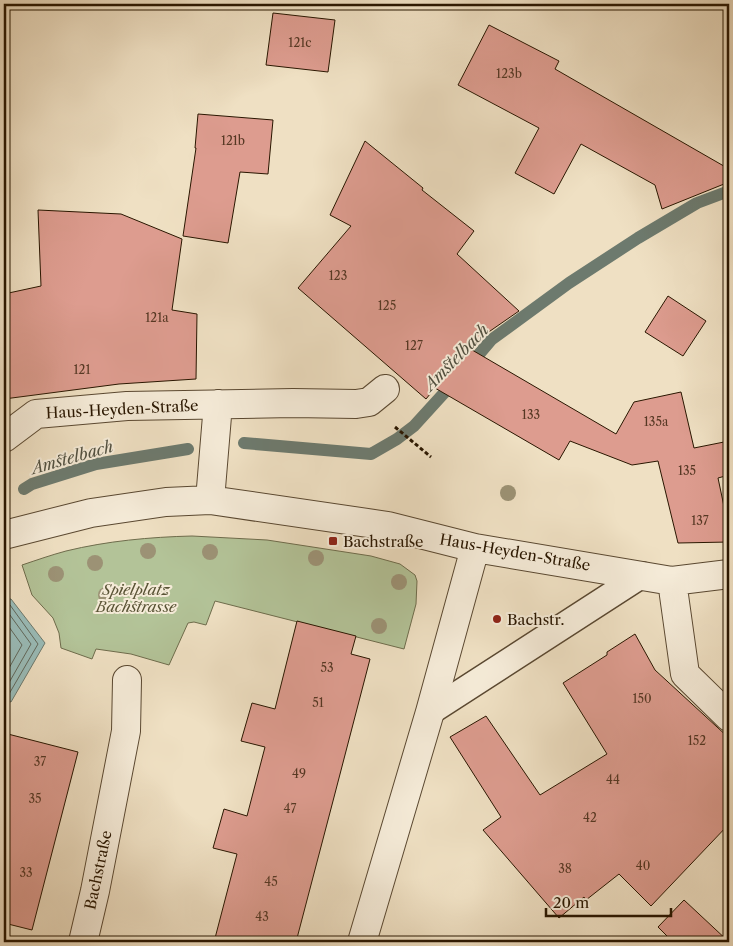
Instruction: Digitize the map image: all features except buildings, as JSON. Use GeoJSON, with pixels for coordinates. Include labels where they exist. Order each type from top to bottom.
{"type":"FeatureCollection","features":[{"type":"Feature","properties":{"kind":"street","name":"Haus-Heyden-Straße"},"geometry":{"type":"LineString","coordinates":[[4,438],[36,414],[127,406],[293,403],[356,404],[369,402],[385,389]]}},
{"type":"Feature","properties":{"kind":"street","name":"Haus-Heyden-Straße"},"geometry":{"type":"LineString","coordinates":[[210,500],[218,404]]}},
{"type":"Feature","properties":{"kind":"street","name":"Haus-Heyden-Straße"},"geometry":{"type":"LineString","coordinates":[[4,536],[51,522],[91,513],[166,502],[210,500],[388,526],[475,548],[672,581],[729,574]]}},
{"type":"Feature","properties":{"kind":"street"},"geometry":{"type":"LineString","coordinates":[[362,942],[430,712],[475,548]]}},
{"type":"Feature","properties":{"kind":"street"},"geometry":{"type":"LineString","coordinates":[[672,581],[685,674],[729,717]]}},
{"type":"Feature","properties":{"kind":"street","name":"Bachstraße"},"geometry":{"type":"LineString","coordinates":[[83,942],[95,892],[126,731],[127,680]]}},
{"type":"Feature","properties":{"kind":"lane"},"geometry":{"type":"LineString","coordinates":[[430,712],[642,575]]}},
{"type":"Feature","properties":{"kind":"path"},"geometry":{"type":"LineString","coordinates":[[394,427],[430,458]]}},
{"type":"Feature","properties":{"kind":"green space","name":"Spielplatz Bachstrasse"},"geometry":{"type":"Polygon","coordinates":[[[192,536],[267,540],[371,556],[400,564],[415,575],[417,581],[416,604],[404,649],[215,601],[206,625],[194,622],[188,623],[169,665],[131,654],[96,649],[92,659],[61,648],[59,633],[53,618],[32,595],[22,565],[66,551],[113,542],[192,536]]]}},
{"type":"Feature","properties":{"kind":"water"},"geometry":{"type":"Polygon","coordinates":[[[4,599],[11,599],[45,643],[11,702],[4,700],[4,599]]]}},
{"type":"Feature","properties":{"kind":"waterway","name":"Amstelbach"},"geometry":{"type":"LineString","coordinates":[[469,366],[491,340],[569,283],[638,238],[697,203],[729,191]]}},
{"type":"Feature","properties":{"kind":"waterway","name":"Amstelbach"},"geometry":{"type":"LineString","coordinates":[[244,443],[371,454],[397,439],[414,426],[455,381]]}},
{"type":"Feature","properties":{"kind":"waterway","name":"Amstelbach"},"geometry":{"type":"LineString","coordinates":[[24,489],[32,484],[96,464],[188,449]]}},
{"type":"Feature","properties":{"kind":"place","name":"Bachstraße"},"geometry":{"type":"Point","coordinates":[333,541]}},
{"type":"Feature","properties":{"kind":"place","name":"Bachstr."},"geometry":{"type":"Point","coordinates":[497,619]}}]}
